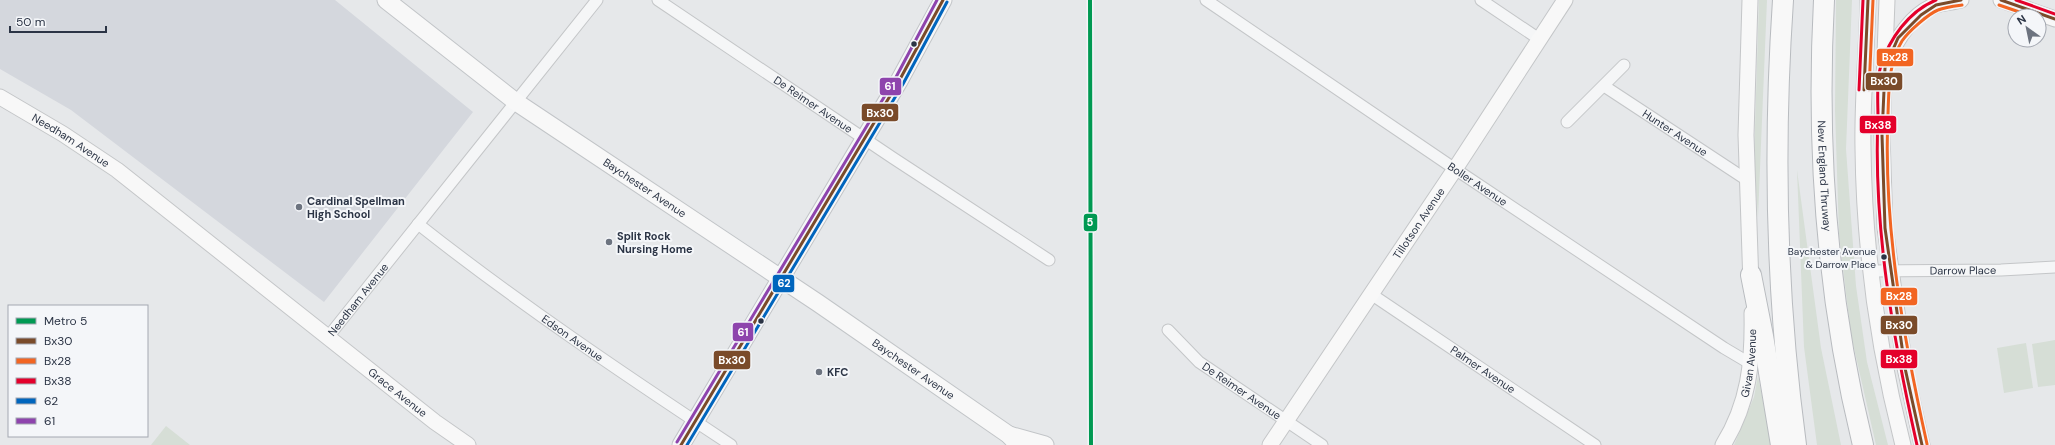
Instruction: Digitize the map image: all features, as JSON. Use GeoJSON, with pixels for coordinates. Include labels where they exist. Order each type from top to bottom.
{"type":"FeatureCollection","features":[{"type":"Feature","properties":{"kind":"highway"},"geometry":{"type":"LineString","coordinates":[[1783,0],[1777,128],[1779,256],[1785,348],[1796,445]]}},
{"type":"Feature","properties":{"kind":"highway","name":"New England Thruway"},"geometry":{"type":"LineString","coordinates":[[1824,0],[1822,123],[1827,232],[1840,333],[1851,397],[1863,445]]}},
{"type":"Feature","properties":{"kind":"highway"},"geometry":{"type":"LineString","coordinates":[[1750,275],[1763,336],[1781,445]]}},
{"type":"Feature","properties":{"kind":"main road","name":"Baychester Avenue"},"geometry":{"type":"LineString","coordinates":[[386,0],[516,102],[781,279],[1014,440],[1045,445]]}},
{"type":"Feature","properties":{"kind":"main road"},"geometry":{"type":"LineString","coordinates":[[681,445],[743,339],[781,279],[899,81],[942,0]]}},
{"type":"Feature","properties":{"kind":"main road","name":"Tillotson Avenue"},"geometry":{"type":"LineString","coordinates":[[1270,445],[1455,169],[1565,0]]}},
{"type":"Feature","properties":{"kind":"main road"},"geometry":{"type":"LineString","coordinates":[[1750,0],[1746,135],[1750,275]]}},
{"type":"Feature","properties":{"kind":"main road"},"geometry":{"type":"LineString","coordinates":[[1868,0],[1863,149],[1865,211],[1870,271],[1881,346],[1903,445]]}},
{"type":"Feature","properties":{"kind":"main road"},"geometry":{"type":"LineString","coordinates":[[1887,0],[1883,181],[1890,271],[1907,375],[1922,445]]}},
{"type":"Feature","properties":{"kind":"main road"},"geometry":{"type":"LineString","coordinates":[[1885,68],[1898,38],[1921,14],[1936,6],[1961,0]]}},
{"type":"Feature","properties":{"kind":"main road"},"geometry":{"type":"LineString","coordinates":[[2001,0],[2055,19]]}},
{"type":"Feature","properties":{"kind":"main road","name":"Needham Avenue"},"geometry":{"type":"LineString","coordinates":[[0,97],[63,134],[117,170],[328,337]]}},
{"type":"Feature","properties":{"kind":"main road","name":"Givan Avenue"},"geometry":{"type":"LineString","coordinates":[[1723,445],[1733,429],[1741,410],[1751,364],[1752,331],[1750,275]]}},
{"type":"Feature","properties":{"kind":"main road","name":"Grace Avenue"},"geometry":{"type":"LineString","coordinates":[[328,337],[435,422],[468,445]]}},
{"type":"Feature","properties":{"kind":"street","name":"Needham Avenue"},"geometry":{"type":"LineString","coordinates":[[328,337],[597,0]]}},
{"type":"Feature","properties":{"kind":"street","name":"De Reimer Avenue"},"geometry":{"type":"LineString","coordinates":[[658,0],[1049,260]]}},
{"type":"Feature","properties":{"kind":"street","name":"Boller Avenue"},"geometry":{"type":"LineString","coordinates":[[1206,0],[1455,169],[1724,348],[1751,364]]}},
{"type":"Feature","properties":{"kind":"street"},"geometry":{"type":"LineString","coordinates":[[1481,0],[1539,39]]}},
{"type":"Feature","properties":{"kind":"street"},"geometry":{"type":"LineString","coordinates":[[1567,122],[1624,65]]}},
{"type":"Feature","properties":{"kind":"street","name":"Hunter Avenue"},"geometry":{"type":"LineString","coordinates":[[1604,86],[1747,180]]}},
{"type":"Feature","properties":{"kind":"street","name":"Edson Avenue"},"geometry":{"type":"LineString","coordinates":[[418,224],[478,270],[731,445]]}},
{"type":"Feature","properties":{"kind":"street","name":"Darrow Place"},"geometry":{"type":"LineString","coordinates":[[1870,271],[2001,270],[2055,267]]}},
{"type":"Feature","properties":{"kind":"street","name":"Palmer Avenue"},"geometry":{"type":"LineString","coordinates":[[1372,294],[1595,445]]}},
{"type":"Feature","properties":{"kind":"street","name":"De Reimer Avenue"},"geometry":{"type":"LineString","coordinates":[[1168,330],[1199,362],[1322,445]]}},
{"type":"Feature","properties":{"kind":"shaded area","name":"Cardinal Spellman High School"},"geometry":{"type":"Polygon","coordinates":[[[0,0],[335,0],[473,112],[324,302],[71,110],[0,69],[0,0]]]}},
{"type":"Feature","properties":{"kind":"shaded area"},"geometry":{"type":"Polygon","coordinates":[[[1759,0],[1767,0],[1758,217],[1754,159],[1759,0]]]}},
{"type":"Feature","properties":{"kind":"shaded area"},"geometry":{"type":"Polygon","coordinates":[[[1836,0],[1852,0],[1846,149],[1856,286],[1867,362],[1888,445],[1876,445],[1851,335],[1839,235],[1835,110],[1836,0]]]}},
{"type":"Feature","properties":{"kind":"shaded area"},"geometry":{"type":"Polygon","coordinates":[[[1797,170],[1821,348],[1841,445],[1817,445],[1804,347],[1797,170]]]}},
{"type":"Feature","properties":{"kind":"shaded area"},"geometry":{"type":"Polygon","coordinates":[[[2055,340],[2055,385],[2038,387],[2032,344],[2055,340]]]}},
{"type":"Feature","properties":{"kind":"shaded area"},"geometry":{"type":"Polygon","coordinates":[[[2026,343],[2033,388],[2004,393],[1997,348],[2026,343]]]}},
{"type":"Feature","properties":{"kind":"shaded area"},"geometry":{"type":"Polygon","coordinates":[[[1758,376],[1772,445],[1734,445],[1754,397],[1758,376]]]}},
{"type":"Feature","properties":{"kind":"shaded area"},"geometry":{"type":"Polygon","coordinates":[[[166,426],[190,445],[151,445],[166,426]]]}},
{"type":"Feature","properties":{"kind":"metro line","name":"5"},"geometry":{"type":"LineString","coordinates":[[1090,0],[1091,445]]}},
{"type":"Feature","properties":{"kind":"transit line","name":"61"},"geometry":{"type":"LineString","coordinates":[[677,442],[895,79],[937,0]]}},
{"type":"Feature","properties":{"kind":"transit line","name":"Bx30"},"geometry":{"type":"LineString","coordinates":[[681,445],[899,81],[943,0]]}},
{"type":"Feature","properties":{"kind":"transit line","name":"Bx38"},"geometry":{"type":"LineString","coordinates":[[1859,90],[1863,0]]}},
{"type":"Feature","properties":{"kind":"transit line","name":"Bx30"},"geometry":{"type":"LineString","coordinates":[[1864,90],[1868,0]]}},
{"type":"Feature","properties":{"kind":"transit line","name":"Bx28"},"geometry":{"type":"LineString","coordinates":[[1869,90],[1873,0]]}},
{"type":"Feature","properties":{"kind":"transit line","name":"Bx38"},"geometry":{"type":"LineString","coordinates":[[1917,445],[1900,364],[1882,241],[1877,158],[1878,84],[1879,71],[1889,46],[1901,27],[1917,11],[1936,0]]}},
{"type":"Feature","properties":{"kind":"transit line","name":"Bx30"},"geometry":{"type":"LineString","coordinates":[[1922,445],[1905,368],[1885,228],[1882,135],[1885,68],[1898,38],[1921,15],[1936,5],[1961,0]]}},
{"type":"Feature","properties":{"kind":"transit line","name":"Bx30"},"geometry":{"type":"LineString","coordinates":[[2001,0],[2055,19]]}},
{"type":"Feature","properties":{"kind":"transit line","name":"Bx38"},"geometry":{"type":"LineString","coordinates":[[2016,0],[2055,14]]}},
{"type":"Feature","properties":{"kind":"transit line","name":"62"},"geometry":{"type":"LineString","coordinates":[[687,445],[903,84],[947,2]]}},
{"type":"Feature","properties":{"kind":"transit line","name":"Bx28"},"geometry":{"type":"LineString","coordinates":[[1927,444],[1910,362],[1892,239],[1887,156],[1889,86],[1894,59],[1897,50],[1905,37],[1918,24],[1934,12],[1944,8],[1962,5]]}},
{"type":"Feature","properties":{"kind":"transit line","name":"Bx28"},"geometry":{"type":"LineString","coordinates":[[1999,5],[2008,8]]}},
{"type":"Feature","properties":{"kind":"place","name":"Cardinal Spellman High School"},"geometry":{"type":"Point","coordinates":[299,207]}},
{"type":"Feature","properties":{"kind":"place","name":"Split Rock Nursing Home"},"geometry":{"type":"Point","coordinates":[609,242]}},
{"type":"Feature","properties":{"kind":"place","name":"Baychester Avenue & Darrow Place"},"geometry":{"type":"Point","coordinates":[1884,257]}},
{"type":"Feature","properties":{"kind":"place","name":"KFC"},"geometry":{"type":"Point","coordinates":[819,372]}}]}
